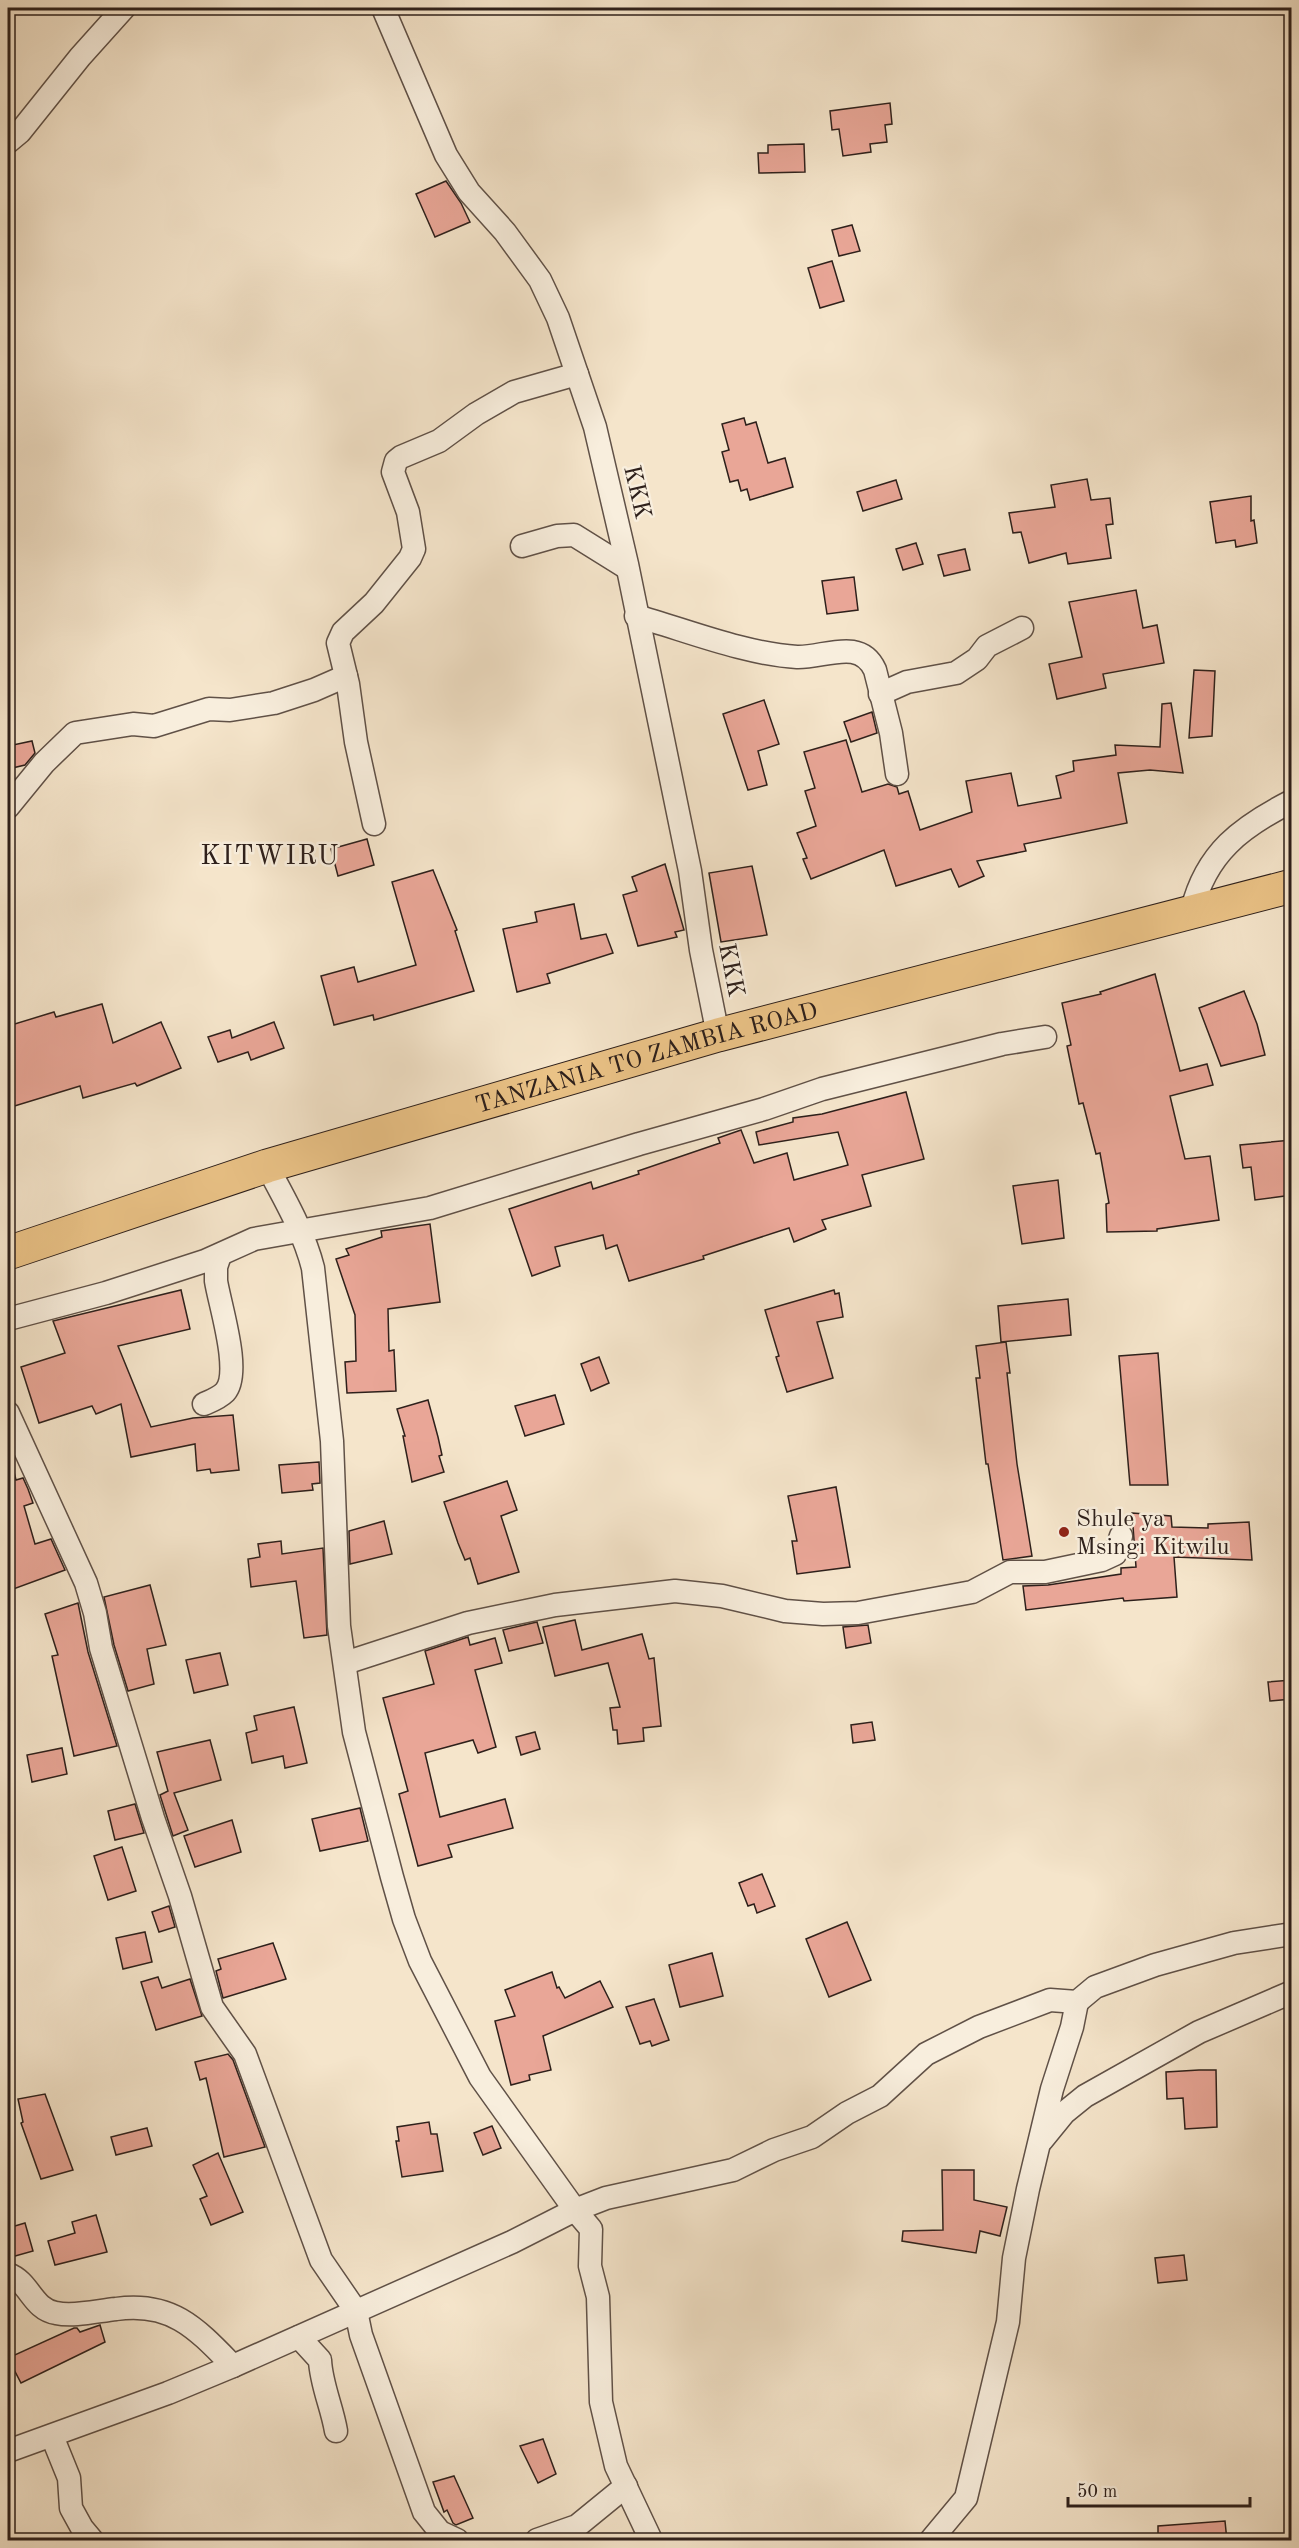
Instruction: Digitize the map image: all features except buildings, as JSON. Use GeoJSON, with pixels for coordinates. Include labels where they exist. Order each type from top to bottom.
{"type":"FeatureCollection","features":[{"type":"Feature","properties":{"kind":"highway","name":"TANZANIA TO ZAMBIA ROAD"},"geometry":{"type":"LineString","coordinates":[[8,1252],[267,1166],[718,1035],[1192,910],[1292,886]]}},
{"type":"Feature","properties":{"kind":"street"},"geometry":{"type":"LineString","coordinates":[[8,142],[20,132],[80,57],[124,8]]}},
{"type":"Feature","properties":{"kind":"street","name":"KKK"},"geometry":{"type":"LineString","coordinates":[[383,8],[446,155],[469,192],[505,232],[540,280],[558,318],[595,427],[627,568],[690,872],[700,950],[718,1035]]}},
{"type":"Feature","properties":{"kind":"street"},"geometry":{"type":"LineString","coordinates":[[374,824],[356,742],[346,676],[338,650],[339,637],[374,603],[410,558],[414,549],[408,512],[393,472],[396,462],[408,453],[439,441],[476,414],[514,392],[577,374]]}},
{"type":"Feature","properties":{"kind":"street"},"geometry":{"type":"LineString","coordinates":[[522,546],[557,536],[574,535],[627,568]]}},
{"type":"Feature","properties":{"kind":"street"},"geometry":{"type":"LineString","coordinates":[[636,616],[755,651],[780,656],[820,656],[843,650],[854,651],[871,661],[891,733],[897,774]]}},
{"type":"Feature","properties":{"kind":"street"},"geometry":{"type":"LineString","coordinates":[[880,694],[907,682],[956,673],[977,659],[987,646],[1022,628]]}},
{"type":"Feature","properties":{"kind":"street"},"geometry":{"type":"LineString","coordinates":[[8,807],[44,763],[75,734],[133,724],[154,726],[209,710],[230,710],[274,703],[314,690],[346,676]]}},
{"type":"Feature","properties":{"kind":"street"},"geometry":{"type":"LineString","coordinates":[[1192,910],[1199,884],[1212,860],[1224,846],[1237,834],[1292,801]]}},
{"type":"Feature","properties":{"kind":"street"},"geometry":{"type":"LineString","coordinates":[[9,1320],[106,1293],[220,1255],[254,1239],[430,1208],[517,1180],[764,1109],[822,1089],[1002,1044],[1045,1037]]}},
{"type":"Feature","properties":{"kind":"street"},"geometry":{"type":"LineString","coordinates":[[267,1166],[308,1250],[313,1268],[332,1441],[339,1626],[354,1732],[369,1794],[404,1919],[420,1961],[480,2077],[591,2229],[590,2266],[598,2305],[602,2402],[616,2466],[651,2541]]}},
{"type":"Feature","properties":{"kind":"street"},"geometry":{"type":"LineString","coordinates":[[204,1404],[225,1392],[232,1372],[216,1281],[216,1267],[220,1255]]}},
{"type":"Feature","properties":{"kind":"street"},"geometry":{"type":"LineString","coordinates":[[8,1413],[86,1583],[95,1613],[101,1648],[153,1818],[180,1896],[212,2007],[245,2054],[321,2259],[356,2312],[424,2512],[440,2532],[457,2541]]}},
{"type":"Feature","properties":{"kind":"street"},"geometry":{"type":"LineString","coordinates":[[345,1663],[468,1623],[555,1605],[639,1594],[694,1592],[785,1611],[823,1614],[858,1613],[895,1608],[972,1592],[1010,1572],[1045,1572],[1102,1560],[1115,1554],[1121,1536]]}},
{"type":"Feature","properties":{"kind":"street"},"geometry":{"type":"LineString","coordinates":[[931,2541],[966,2498],[1008,2322],[1014,2258],[1038,2146],[1077,2002],[1095,1987],[1155,1965],[1234,1943],[1292,1934]]}},
{"type":"Feature","properties":{"kind":"street"},"geometry":{"type":"LineString","coordinates":[[1038,2146],[1064,2113],[1085,2096],[1198,2032],[1292,1992]]}},
{"type":"Feature","properties":{"kind":"street"},"geometry":{"type":"LineString","coordinates":[[8,2451],[233,2366],[512,2242],[575,2210],[606,2198],[733,2170],[774,2150],[812,2137],[847,2113],[880,2096],[926,2054],[979,2027],[1050,2000],[1077,2002]]}},
{"type":"Feature","properties":{"kind":"street"},"geometry":{"type":"LineString","coordinates":[[8,2274],[16,2277],[28,2288],[42,2308],[57,2314],[128,2307],[163,2311],[181,2317],[233,2366]]}},
{"type":"Feature","properties":{"kind":"street"},"geometry":{"type":"LineString","coordinates":[[299,2337],[320,2360],[321,2378],[328,2396],[336,2431]]}},
{"type":"Feature","properties":{"kind":"street"},"geometry":{"type":"LineString","coordinates":[[52,2436],[69,2478],[71,2508],[92,2541]]}},
{"type":"Feature","properties":{"kind":"street"},"geometry":{"type":"LineString","coordinates":[[537,2541],[577,2526],[626,2486]]}},
{"type":"Feature","properties":{"kind":"place","name":"Shule ya Msingi Kitwilu"},"geometry":{"type":"Point","coordinates":[1064,1532]}},
{"type":"Feature","properties":{"kind":"district","name":"KITWIRU"},"geometry":{"type":"Point","coordinates":[270,855]}}]}
